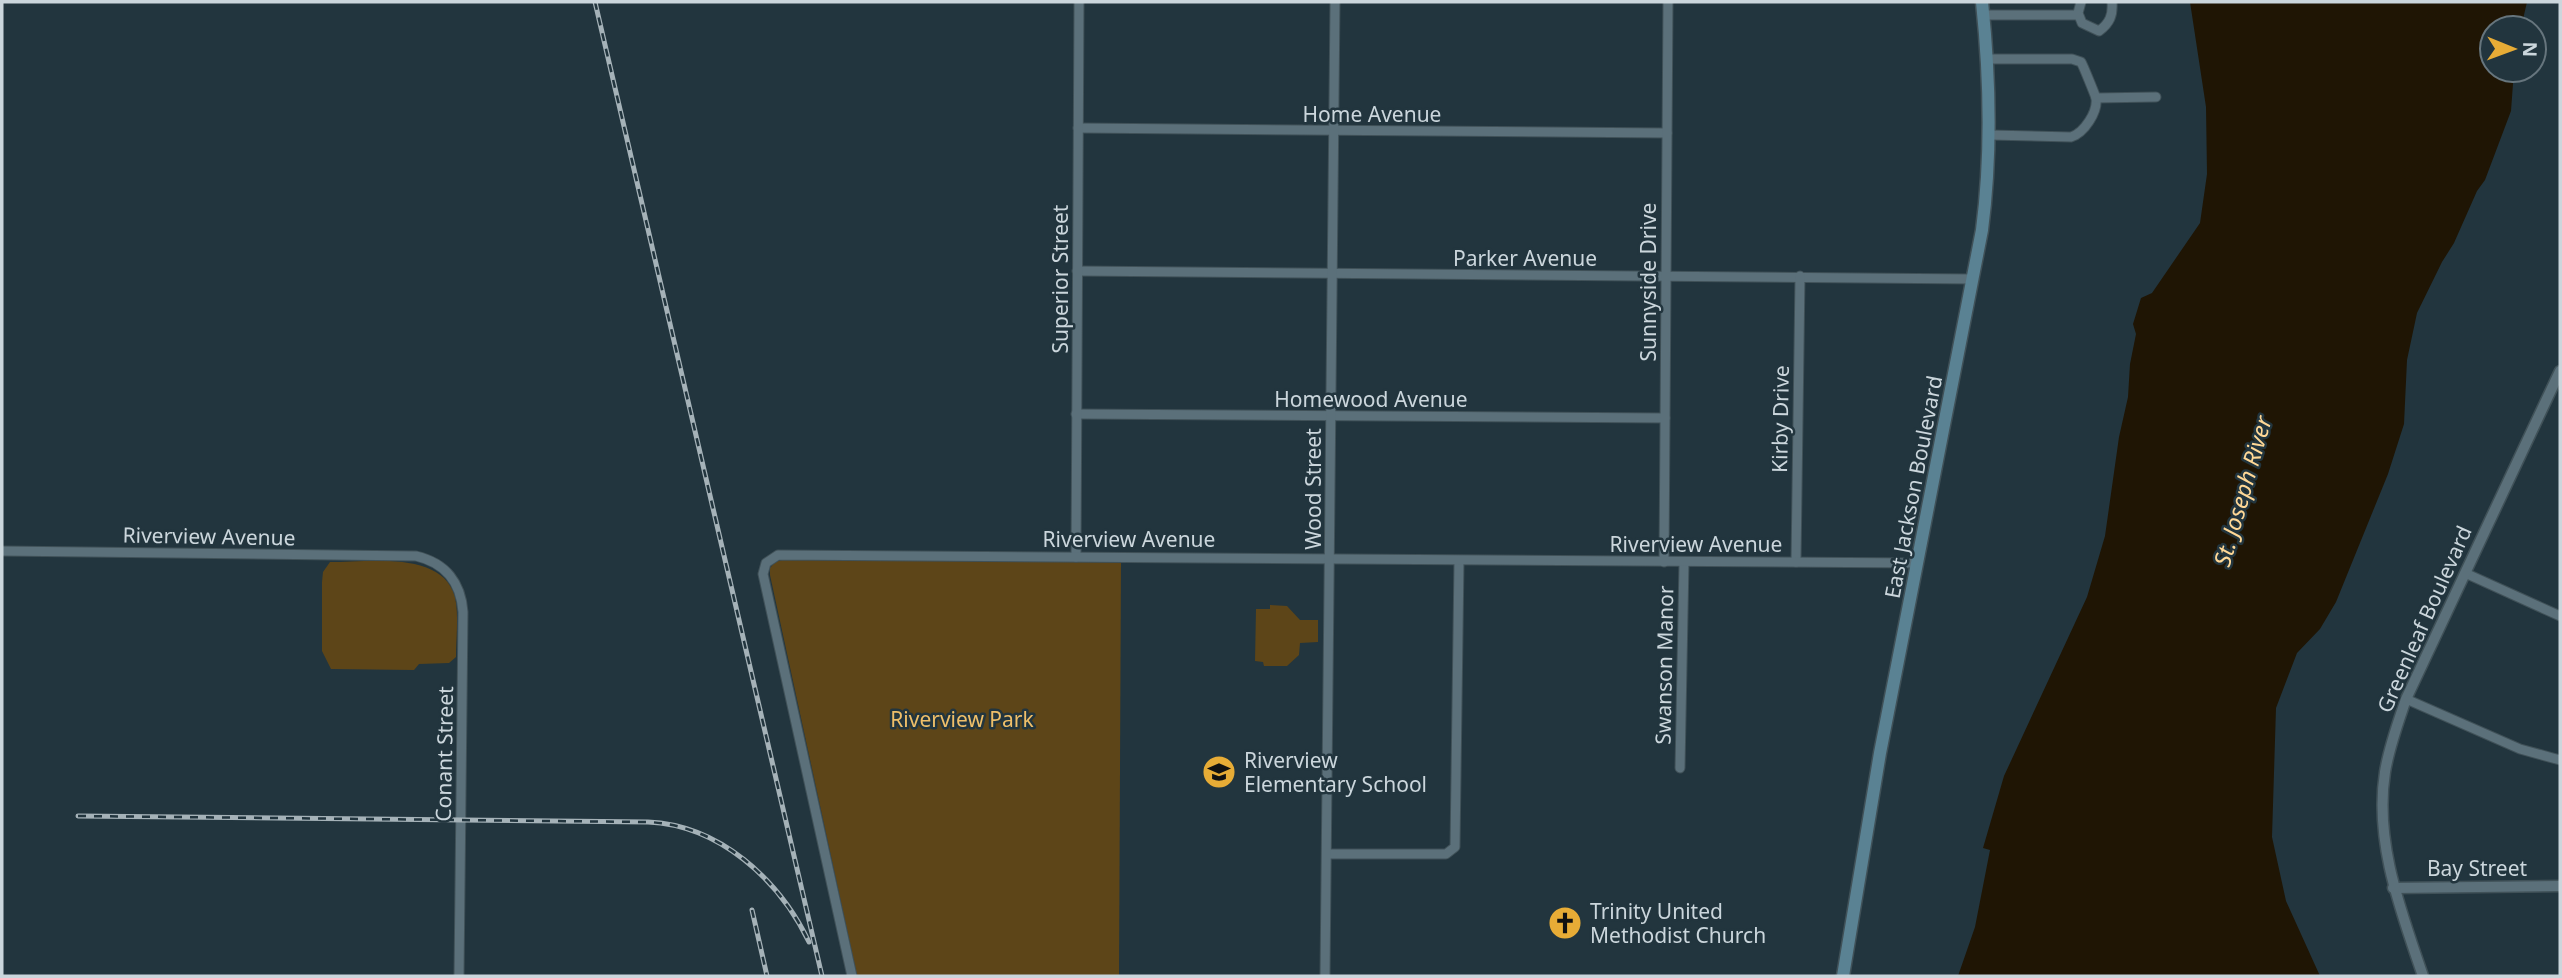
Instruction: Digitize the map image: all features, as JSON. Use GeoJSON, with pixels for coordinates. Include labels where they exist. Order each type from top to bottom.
{"type":"FeatureCollection","features":[{"type":"Feature","properties":{"kind":"main road","name":"East Jackson Boulevard"},"geometry":{"type":"LineString","coordinates":[[1843,976],[1880,752],[1986,203],[1990,135],[1988,60],[1983,8]]}},
{"type":"Feature","properties":{"kind":"street","name":"Superior Street"},"geometry":{"type":"LineString","coordinates":[[1076,556],[1079,2]]}},
{"type":"Feature","properties":{"kind":"street","name":"Wood Street"},"geometry":{"type":"LineString","coordinates":[[1325,976],[1335,2]]}},
{"type":"Feature","properties":{"kind":"street","name":"Sunnyside Drive"},"geometry":{"type":"LineString","coordinates":[[1664,562],[1668,2]]}},
{"type":"Feature","properties":{"kind":"street"},"geometry":{"type":"LineString","coordinates":[[2081,2],[2078,15],[2082,23],[2099,31],[2107,25],[2113,13],[2112,2]]}},
{"type":"Feature","properties":{"kind":"street"},"geometry":{"type":"LineString","coordinates":[[1983,8],[2078,15]]}},
{"type":"Feature","properties":{"kind":"street"},"geometry":{"type":"LineString","coordinates":[[1988,60],[2072,59],[2081,62],[2096,98],[2088,124],[2079,135],[1990,135]]}},
{"type":"Feature","properties":{"kind":"street"},"geometry":{"type":"LineString","coordinates":[[2096,98],[2156,97]]}},
{"type":"Feature","properties":{"kind":"street","name":"Home Avenue"},"geometry":{"type":"LineString","coordinates":[[1078,128],[1667,133]]}},
{"type":"Feature","properties":{"kind":"street","name":"Parker Avenue"},"geometry":{"type":"LineString","coordinates":[[1077,271],[1973,279]]}},
{"type":"Feature","properties":{"kind":"street","name":"Kirby Drive"},"geometry":{"type":"LineString","coordinates":[[1796,562],[1800,276]]}},
{"type":"Feature","properties":{"kind":"street","name":"Greenleaf Boulevard"},"geometry":{"type":"LineString","coordinates":[[2423,976],[2393,887],[2383,815],[2385,773],[2393,737],[2406,699],[2560,371]]}},
{"type":"Feature","properties":{"kind":"street","name":"Homewood Avenue"},"geometry":{"type":"LineString","coordinates":[[1076,414],[1665,418]]}},
{"type":"Feature","properties":{"kind":"street","name":"Riverview Avenue"},"geometry":{"type":"LineString","coordinates":[[2,551],[416,556]]}},
{"type":"Feature","properties":{"kind":"street","name":"Riverview Avenue"},"geometry":{"type":"LineString","coordinates":[[852,976],[763,574],[766,563],[778,555],[1918,563]]}},
{"type":"Feature","properties":{"kind":"street","name":"Conant Street"},"geometry":{"type":"LineString","coordinates":[[416,556],[434,562],[448,572],[456,580],[462,595],[459,976]]}},
{"type":"Feature","properties":{"kind":"street"},"geometry":{"type":"LineString","coordinates":[[1327,854],[1446,855],[1455,847],[1459,561]]}},
{"type":"Feature","properties":{"kind":"street","name":"Swanson Manor"},"geometry":{"type":"LineString","coordinates":[[1680,768],[1684,562]]}},
{"type":"Feature","properties":{"kind":"street"},"geometry":{"type":"LineString","coordinates":[[2465,573],[2560,616]]}},
{"type":"Feature","properties":{"kind":"street"},"geometry":{"type":"LineString","coordinates":[[2406,699],[2520,749],[2560,760]]}},
{"type":"Feature","properties":{"kind":"street","name":"Bay Street"},"geometry":{"type":"LineString","coordinates":[[2393,887],[2560,886]]}},
{"type":"Feature","properties":{"kind":"green space","name":"Riverview Park"},"geometry":{"type":"Polygon","coordinates":[[[1121,561],[1119,976],[857,976],[770,575],[770,568],[775,562],[1121,561]]]}},
{"type":"Feature","properties":{"kind":"green space"},"geometry":{"type":"Polygon","coordinates":[[[330,562],[402,562],[420,565],[436,572],[448,582],[455,597],[456,657],[449,663],[419,664],[414,670],[331,669],[322,651],[322,582],[323,572],[330,562]]]}},
{"type":"Feature","properties":{"kind":"green space"},"geometry":{"type":"Polygon","coordinates":[[[1270,605],[1287,606],[1300,620],[1318,620],[1318,642],[1300,643],[1299,655],[1287,666],[1264,666],[1263,662],[1255,661],[1256,609],[1270,609],[1270,605]]]}},
{"type":"Feature","properties":{"kind":"water","name":"St. Joseph River"},"geometry":{"type":"Polygon","coordinates":[[[2190,2],[2527,2],[2524,14],[2478,14],[2478,84],[2513,84],[2511,111],[2485,180],[2477,191],[2454,243],[2417,313],[2407,360],[2404,424],[2388,474],[2336,602],[2320,629],[2297,653],[2276,708],[2272,837],[2286,901],[2320,976],[1958,976],[1975,927],[1990,850],[1983,848],[2004,776],[2087,597],[2105,536],[2119,437],[2128,397],[2130,364],[2136,334],[2133,324],[2141,298],[2152,293],[2200,223],[2207,174],[2206,107],[2190,2]]]}},
{"type":"Feature","properties":{"kind":"railway"},"geometry":{"type":"LineString","coordinates":[[595,2],[822,976]]}},
{"type":"Feature","properties":{"kind":"railway"},"geometry":{"type":"LineString","coordinates":[[78,816],[648,822],[674,825],[699,833],[722,845],[764,877],[781,897],[809,942]]}},
{"type":"Feature","properties":{"kind":"railway"},"geometry":{"type":"LineString","coordinates":[[752,910],[767,976]]}},
{"type":"Feature","properties":{"kind":"place","name":"Riverview Elementary School"},"geometry":{"type":"Point","coordinates":[1219,772]}},
{"type":"Feature","properties":{"kind":"place","name":"Trinity United Methodist Church"},"geometry":{"type":"Point","coordinates":[1565,923]}}]}
